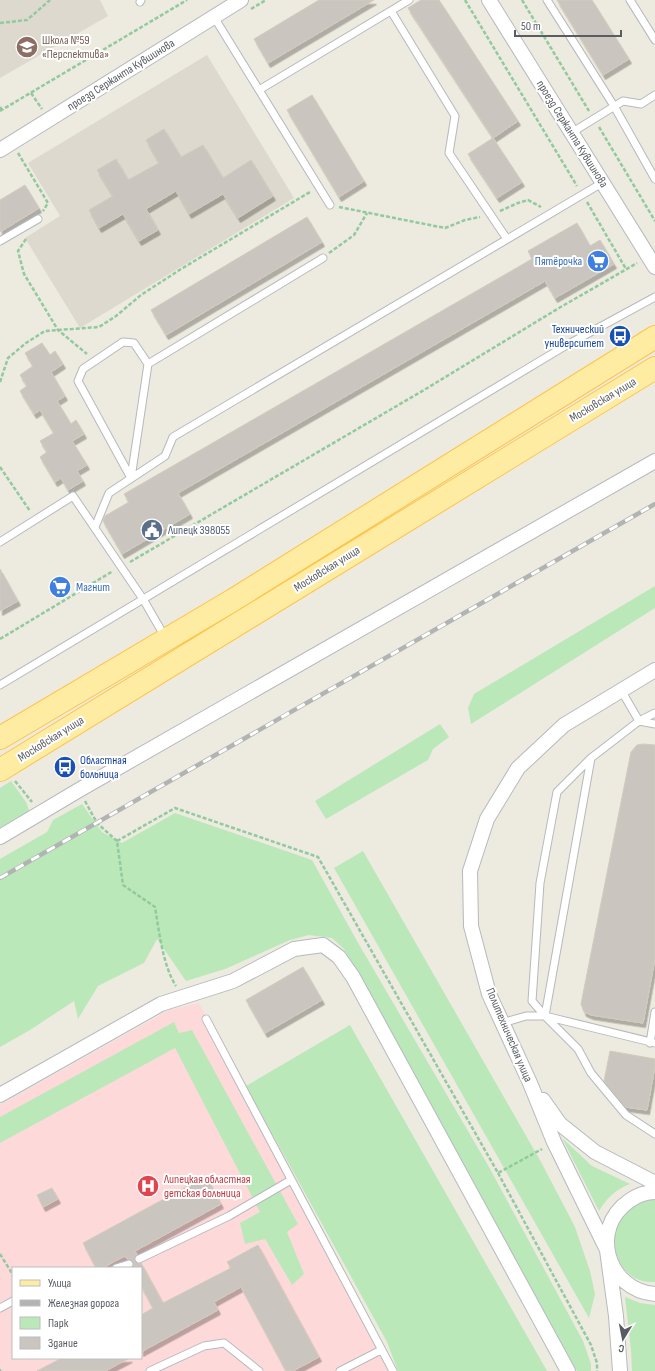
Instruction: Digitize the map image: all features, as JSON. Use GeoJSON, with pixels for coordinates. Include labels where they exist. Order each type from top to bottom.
{"type":"FeatureCollection","features":[{"type":"Feature","properties":{"kind":"main road","name":"Московская улица"},"geometry":{"type":"LineString","coordinates":[[0,738],[240,596],[655,337]]}},
{"type":"Feature","properties":{"kind":"main road","name":"Московская улица"},"geometry":{"type":"LineString","coordinates":[[2,769],[655,368]]}},
{"type":"Feature","properties":{"kind":"street","name":"проезд Сержанта Кувшинова"},"geometry":{"type":"LineString","coordinates":[[0,150],[242,0]]}},
{"type":"Feature","properties":{"kind":"street","name":"проезд Сержанта Кувшинова"},"geometry":{"type":"LineString","coordinates":[[489,0],[652,262]]}},
{"type":"Feature","properties":{"kind":"street"},"geometry":{"type":"LineString","coordinates":[[0,837],[79,790],[655,461]]}},
{"type":"Feature","properties":{"kind":"street","name":"Политехническая улица"},"geometry":{"type":"LineString","coordinates":[[620,1371],[616,1316],[607,1250],[554,1142],[530,1083],[489,994],[470,926],[470,871],[487,819],[518,768],[564,725],[655,670]]}},
{"type":"Feature","properties":{"kind":"street"},"geometry":{"type":"LineString","coordinates":[[0,1095],[161,1004],[233,981],[294,949],[322,945],[339,957],[353,977],[568,1371]]}},
{"type":"Feature","properties":{"kind":"street"},"geometry":{"type":"LineString","coordinates":[[530,1083],[560,1124],[595,1152],[655,1183]]}},
{"type":"Feature","properties":{"kind":"street"},"geometry":{"type":"LineString","coordinates":[[655,1192],[636,1197],[622,1206],[612,1218],[607,1234],[607,1250],[611,1265],[620,1278],[636,1289],[655,1294]]}},
{"type":"Feature","properties":{"kind":"lane"},"geometry":{"type":"LineString","coordinates":[[259,90],[409,0]]}},
{"type":"Feature","properties":{"kind":"lane"},"geometry":{"type":"LineString","coordinates":[[546,0],[614,106],[655,179]]}},
{"type":"Feature","properties":{"kind":"lane"},"geometry":{"type":"LineString","coordinates":[[630,0],[655,40]]}},
{"type":"Feature","properties":{"kind":"lane"},"geometry":{"type":"LineString","coordinates":[[391,11],[455,116],[449,153],[507,239]]}},
{"type":"Feature","properties":{"kind":"lane"},"geometry":{"type":"LineString","coordinates":[[214,17],[330,205]]}},
{"type":"Feature","properties":{"kind":"lane"},"geometry":{"type":"LineString","coordinates":[[571,133],[623,101],[641,104],[655,95]]}},
{"type":"Feature","properties":{"kind":"lane"},"geometry":{"type":"LineString","coordinates":[[95,528],[109,493],[165,456],[172,437],[602,183]]}},
{"type":"Feature","properties":{"kind":"lane"},"geometry":{"type":"LineString","coordinates":[[0,241],[38,218]]}},
{"type":"Feature","properties":{"kind":"lane"},"geometry":{"type":"LineString","coordinates":[[148,364],[322,258]]}},
{"type":"Feature","properties":{"kind":"lane"},"geometry":{"type":"LineString","coordinates":[[0,685],[559,350],[655,297]]}},
{"type":"Feature","properties":{"kind":"lane"},"geometry":{"type":"LineString","coordinates":[[123,342],[134,343],[148,364],[131,478],[78,381],[83,369],[123,342]]}},
{"type":"Feature","properties":{"kind":"lane"},"geometry":{"type":"LineString","coordinates":[[0,542],[73,496],[143,599],[166,639]]}},
{"type":"Feature","properties":{"kind":"lane"},"geometry":{"type":"LineString","coordinates":[[621,690],[639,721],[655,724]]}},
{"type":"Feature","properties":{"kind":"lane"},"geometry":{"type":"LineString","coordinates":[[655,713],[639,721],[591,758],[557,792],[540,883],[532,1001],[578,1049],[591,1073],[626,1115],[655,1134]]}},
{"type":"Feature","properties":{"kind":"lane"},"geometry":{"type":"LineString","coordinates":[[545,1016],[591,758]]}},
{"type":"Feature","properties":{"kind":"lane"},"geometry":{"type":"LineString","coordinates":[[502,1023],[526,1016],[545,1016],[652,1043],[655,1012]]}},
{"type":"Feature","properties":{"kind":"lane"},"geometry":{"type":"LineString","coordinates":[[206,1019],[393,1371]]}},
{"type":"Feature","properties":{"kind":"lane"},"geometry":{"type":"LineString","coordinates":[[139,1259],[229,1216],[291,1180]]}},
{"type":"Feature","properties":{"kind":"lane"},"geometry":{"type":"LineString","coordinates":[[119,1267],[129,1264]]}},
{"type":"Feature","properties":{"kind":"lane"},"geometry":{"type":"LineString","coordinates":[[0,1308],[12,1302]]}},
{"type":"Feature","properties":{"kind":"lane"},"geometry":{"type":"LineString","coordinates":[[150,1371],[204,1346],[224,1343],[259,1371]]}},
{"type":"Feature","properties":{"kind":"lane"},"geometry":{"type":"LineString","coordinates":[[340,1371],[381,1350]]}},
{"type":"Feature","properties":{"kind":"path"},"geometry":{"type":"LineString","coordinates":[[0,23],[27,20],[50,0]]}},
{"type":"Feature","properties":{"kind":"path"},"geometry":{"type":"LineString","coordinates":[[0,107],[1,111],[187,0]]}},
{"type":"Feature","properties":{"kind":"path"},"geometry":{"type":"LineString","coordinates":[[465,0],[626,269]]}},
{"type":"Feature","properties":{"kind":"path"},"geometry":{"type":"LineString","coordinates":[[16,149],[48,203],[18,251],[24,274],[58,330],[95,360]]}},
{"type":"Feature","properties":{"kind":"path"},"geometry":{"type":"LineString","coordinates":[[0,382],[8,358],[26,343],[45,332],[99,327],[181,269],[319,186]]}},
{"type":"Feature","properties":{"kind":"path"},"geometry":{"type":"LineString","coordinates":[[330,205],[367,214],[445,228],[465,220],[491,214],[528,200],[537,206],[553,212]]}},
{"type":"Feature","properties":{"kind":"path"},"geometry":{"type":"LineString","coordinates":[[322,258],[354,236],[367,214]]}},
{"type":"Feature","properties":{"kind":"path"},"geometry":{"type":"LineString","coordinates":[[0,639],[424,390],[626,269],[652,262]]}},
{"type":"Feature","properties":{"kind":"path"},"geometry":{"type":"LineString","coordinates":[[0,467],[36,520]]}},
{"type":"Feature","properties":{"kind":"path"},"geometry":{"type":"LineString","coordinates":[[2,769],[40,813]]}},
{"type":"Feature","properties":{"kind":"path"},"geometry":{"type":"LineString","coordinates":[[79,790],[97,823],[117,841],[123,885],[155,907],[161,941],[172,979],[184,997]]}},
{"type":"Feature","properties":{"kind":"path"},"geometry":{"type":"LineString","coordinates":[[498,1173],[591,1345],[597,1363],[597,1371]]}},
{"type":"Feature","properties":{"kind":"path"},"geometry":{"type":"LineString","coordinates":[[0,1254],[12,1273]]}},
{"type":"Feature","properties":{"kind":"shaded area","name":"Школа №59 «Перспектива»"},"geometry":{"type":"Polygon","coordinates":[[[0,0],[100,0],[108,16],[0,78],[0,0]]]}},
{"type":"Feature","properties":{"kind":"shaded area"},"geometry":{"type":"Polygon","coordinates":[[[207,55],[294,198],[80,328],[25,238],[60,216],[28,163],[207,55]]]}},
{"type":"Feature","properties":{"kind":"shaded area","name":"Липецкая областная детская больница"},"geometry":{"type":"Polygon","coordinates":[[[199,1003],[394,1371],[0,1371],[0,1105],[169,1010],[199,1003]]]}},
{"type":"Feature","properties":{"kind":"green space"},"geometry":{"type":"Polygon","coordinates":[[[655,586],[655,608],[471,724],[468,708],[474,694],[655,586]]]}},
{"type":"Feature","properties":{"kind":"green space"},"geometry":{"type":"Polygon","coordinates":[[[440,724],[449,737],[433,749],[428,760],[326,819],[315,801],[440,724]]]}},
{"type":"Feature","properties":{"kind":"green space"},"geometry":{"type":"Polygon","coordinates":[[[11,781],[26,802],[30,813],[0,830],[0,788],[11,781]]]}},
{"type":"Feature","properties":{"kind":"green space"},"geometry":{"type":"Polygon","coordinates":[[[82,804],[102,832],[122,843],[175,813],[312,860],[357,941],[489,1167],[583,1341],[591,1364],[591,1371],[577,1371],[344,949],[332,938],[309,935],[290,940],[225,969],[186,981],[157,939],[144,963],[98,986],[78,1019],[74,1001],[30,1030],[0,1047],[0,859],[47,832],[53,820],[82,804]]]}},
{"type":"Feature","properties":{"kind":"green space"},"geometry":{"type":"Polygon","coordinates":[[[363,851],[541,1162],[575,1227],[590,1271],[595,1294],[589,1318],[334,868],[363,851]]]}},
{"type":"Feature","properties":{"kind":"green space"},"geometry":{"type":"Polygon","coordinates":[[[174,1022],[179,1033],[192,1030],[298,1224],[287,1232],[304,1274],[292,1285],[265,1239],[245,1244],[240,1223],[260,1212],[175,1048],[0,1143],[0,1117],[174,1022]]]}},
{"type":"Feature","properties":{"kind":"green space"},"geometry":{"type":"Polygon","coordinates":[[[350,1025],[547,1371],[398,1371],[387,1342],[246,1086],[350,1025]]]}},
{"type":"Feature","properties":{"kind":"green space"},"geometry":{"type":"Polygon","coordinates":[[[562,1138],[592,1166],[630,1184],[620,1188],[612,1194],[599,1211],[562,1138]]]}},
{"type":"Feature","properties":{"kind":"green space"},"geometry":{"type":"Polygon","coordinates":[[[655,1199],[655,1282],[641,1281],[630,1275],[622,1266],[617,1255],[614,1242],[616,1230],[621,1218],[630,1208],[643,1201],[655,1199]]]}},
{"type":"Feature","properties":{"kind":"green space"},"geometry":{"type":"Polygon","coordinates":[[[625,1297],[640,1303],[655,1305],[655,1371],[632,1371],[625,1297]]]}},
{"type":"Feature","properties":{"kind":"building"},"geometry":{"type":"Polygon","coordinates":[[[319,0],[374,0],[268,63],[254,39],[319,0]]]}},
{"type":"Feature","properties":{"kind":"building"},"geometry":{"type":"Polygon","coordinates":[[[421,0],[439,0],[518,121],[493,138],[408,8],[421,0]]]}},
{"type":"Feature","properties":{"kind":"building"},"geometry":{"type":"Polygon","coordinates":[[[557,0],[592,0],[629,59],[603,75],[557,0]]]}},
{"type":"Feature","properties":{"kind":"building"},"geometry":{"type":"Polygon","coordinates":[[[312,95],[364,181],[339,197],[287,110],[312,95]]]}},
{"type":"Feature","properties":{"kind":"building"},"geometry":{"type":"Polygon","coordinates":[[[164,129],[181,157],[203,145],[223,178],[251,160],[273,196],[238,218],[223,194],[189,214],[176,191],[146,209],[158,230],[139,241],[123,214],[99,228],[89,210],[113,196],[97,170],[116,159],[128,180],[159,163],[146,140],[164,129]]]}},
{"type":"Feature","properties":{"kind":"building"},"geometry":{"type":"Polygon","coordinates":[[[493,138],[522,182],[497,198],[468,154],[493,138]]]}},
{"type":"Feature","properties":{"kind":"building"},"geometry":{"type":"Polygon","coordinates":[[[25,185],[39,208],[0,232],[0,200],[25,185]]]}},
{"type":"Feature","properties":{"kind":"building"},"geometry":{"type":"Polygon","coordinates":[[[307,217],[322,242],[166,335],[151,310],[307,217]]]}},
{"type":"Feature","properties":{"kind":"building"},"geometry":{"type":"Polygon","coordinates":[[[577,223],[590,246],[600,240],[614,264],[555,298],[545,281],[178,493],[190,514],[122,554],[103,521],[105,516],[129,502],[124,494],[532,259],[528,251],[577,223]]]}},
{"type":"Feature","properties":{"kind":"building"},"geometry":{"type":"Polygon","coordinates":[[[42,343],[50,355],[55,351],[63,364],[51,372],[65,396],[57,401],[71,424],[76,420],[84,434],[72,441],[87,465],[77,471],[83,481],[68,490],[61,478],[55,482],[40,457],[47,452],[40,441],[54,433],[40,410],[34,414],[20,391],[27,386],[20,375],[33,366],[25,353],[42,343]]]}},
{"type":"Feature","properties":{"kind":"building"},"geometry":{"type":"Polygon","coordinates":[[[0,569],[18,601],[0,611],[0,569]]]}},
{"type":"Feature","properties":{"kind":"building"},"geometry":{"type":"Polygon","coordinates":[[[637,745],[655,745],[655,958],[643,1023],[591,1015],[584,1012],[581,1004],[631,752],[637,745]]]}},
{"type":"Feature","properties":{"kind":"building"},"geometry":{"type":"Polygon","coordinates":[[[303,967],[322,1000],[265,1033],[246,1000],[303,967]]]}},
{"type":"Feature","properties":{"kind":"building"},"geometry":{"type":"Polygon","coordinates":[[[610,1051],[655,1059],[647,1110],[625,1107],[604,1081],[610,1051]]]}},
{"type":"Feature","properties":{"kind":"building"},"geometry":{"type":"Polygon","coordinates":[[[206,1176],[221,1204],[135,1251],[137,1255],[134,1261],[141,1263],[163,1303],[231,1268],[227,1262],[258,1245],[319,1357],[293,1371],[286,1371],[241,1287],[214,1302],[218,1310],[142,1351],[142,1314],[153,1308],[142,1288],[142,1267],[133,1267],[134,1262],[127,1259],[125,1256],[104,1267],[95,1267],[83,1243],[206,1176]]]}},
{"type":"Feature","properties":{"kind":"building"},"geometry":{"type":"Polygon","coordinates":[[[52,1188],[58,1199],[43,1207],[37,1195],[52,1188]]]}},
{"type":"Feature","properties":{"kind":"building"},"geometry":{"type":"Polygon","coordinates":[[[60,1359],[128,1359],[105,1371],[37,1371],[60,1359]]]}},
{"type":"Feature","properties":{"kind":"railway"},"geometry":{"type":"LineString","coordinates":[[0,878],[655,504]]}},
{"type":"Feature","properties":{"kind":"place","name":"Школа №59 «Перспектива»"},"geometry":{"type":"Point","coordinates":[27,47]}},
{"type":"Feature","properties":{"kind":"place","name":"Пятёрочка"},"geometry":{"type":"Point","coordinates":[598,261]}},
{"type":"Feature","properties":{"kind":"place","name":"Технический университет"},"geometry":{"type":"Point","coordinates":[620,336]}},
{"type":"Feature","properties":{"kind":"place","name":"Липецк 398055"},"geometry":{"type":"Point","coordinates":[152,530]}},
{"type":"Feature","properties":{"kind":"place","name":"Магнит"},"geometry":{"type":"Point","coordinates":[60,587]}},
{"type":"Feature","properties":{"kind":"place","name":"Областная больница"},"geometry":{"type":"Point","coordinates":[65,767]}},
{"type":"Feature","properties":{"kind":"place","name":"Липецкая областная детская больница"},"geometry":{"type":"Point","coordinates":[148,1186]}}]}
